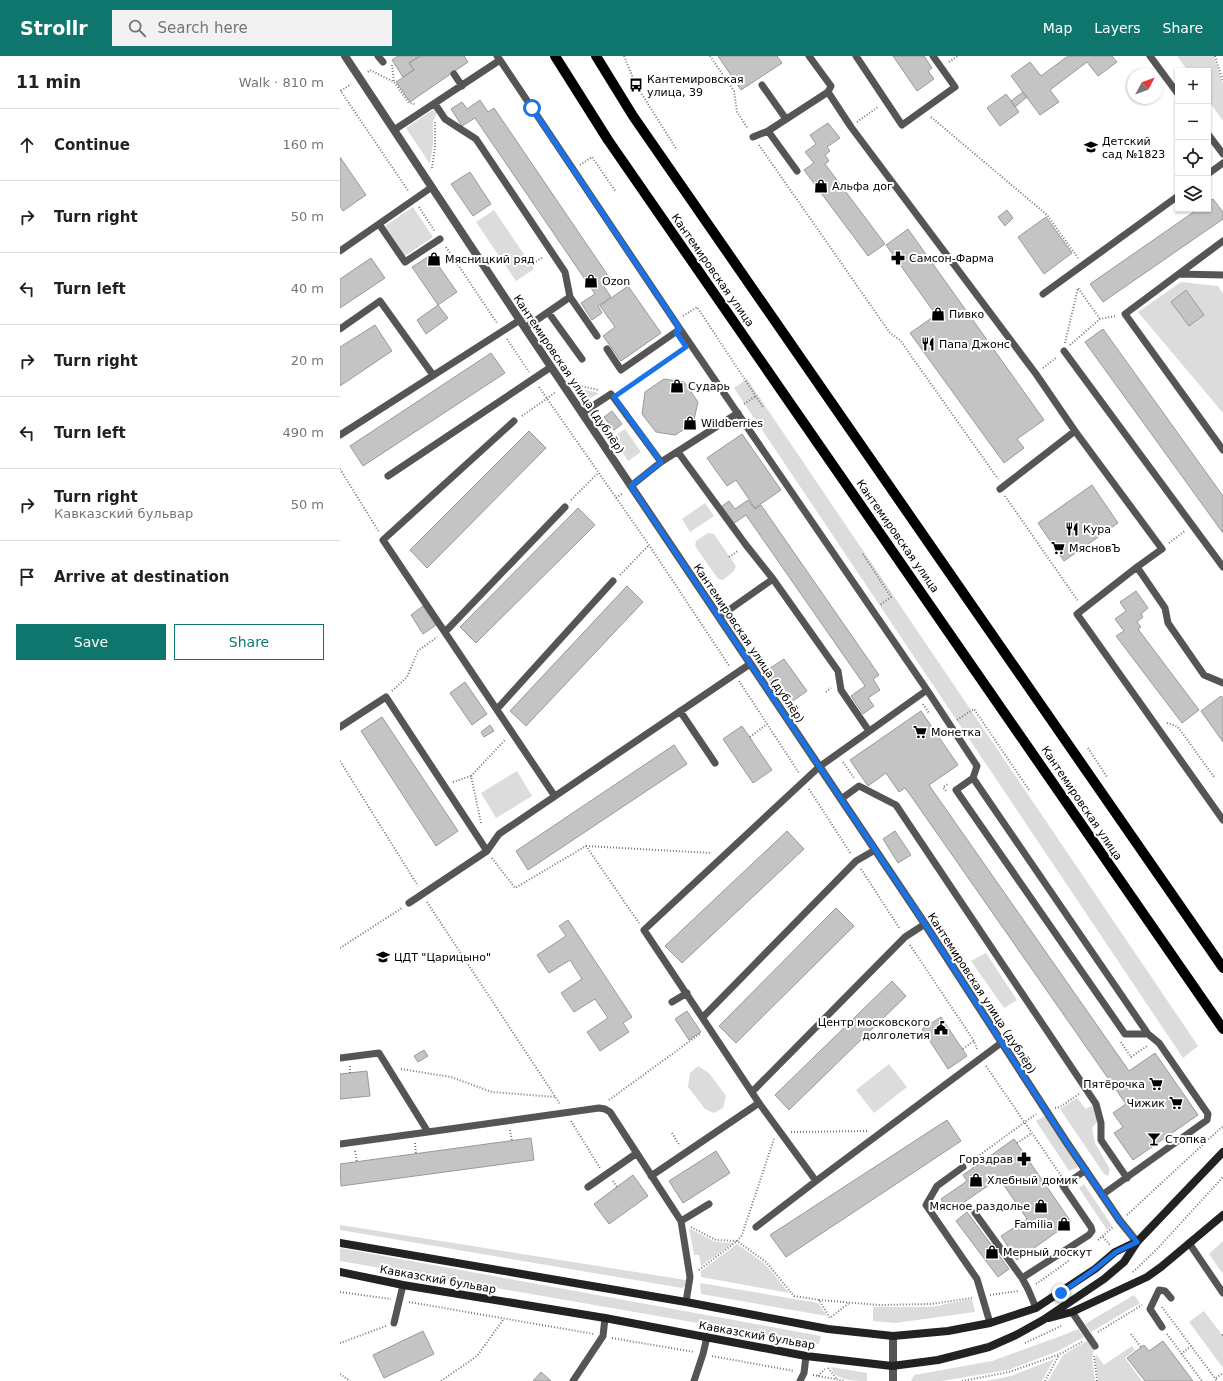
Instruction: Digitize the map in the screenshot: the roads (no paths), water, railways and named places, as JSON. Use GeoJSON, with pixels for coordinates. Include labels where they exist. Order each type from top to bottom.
{"type":"FeatureCollection","features":[{"type":"Feature","properties":{"kind":"main road","name":"Кантемировская улица"},"geometry":{"type":"LineString","coordinates":[[554,56],[608,140],[1223,1029]]}},
{"type":"Feature","properties":{"kind":"main road","name":"Кантемировская улица"},"geometry":{"type":"LineString","coordinates":[[596,56],[642,129],[1223,968]]}},
{"type":"Feature","properties":{"kind":"main road","name":"Кавказский бульвар"},"geometry":{"type":"LineString","coordinates":[[340,1272],[403,1285],[605,1318],[806,1356],[892,1366],[938,1360],[989,1347],[1016,1336],[1043,1320],[1104,1279],[1124,1262],[1137,1242],[1223,1152]]}},
{"type":"Feature","properties":{"kind":"main road"},"geometry":{"type":"LineString","coordinates":[[1043,1320],[1074,1316],[1147,1276],[1161,1267],[1223,1215]]}},
{"type":"Feature","properties":{"kind":"main road","name":"Кавказский бульвар"},"geometry":{"type":"LineString","coordinates":[[340,1243],[686,1302],[828,1329],[893,1336],[948,1331],[990,1323],[1036,1308],[1095,1269],[1116,1252],[1137,1242]]}},
{"type":"Feature","properties":{"kind":"street","name":"Кантемировская улица (дублёр)"},"geometry":{"type":"LineString","coordinates":[[345,56],[551,367],[925,924],[1001,1044],[1102,1195],[1137,1242]]}},
{"type":"Feature","properties":{"kind":"street"},"geometry":{"type":"LineString","coordinates":[[893,1336],[893,1381]]}},
{"type":"Feature","properties":{"kind":"lane"},"geometry":{"type":"LineString","coordinates":[[753,137],[768,131],[828,92],[831,86],[809,56]]}},
{"type":"Feature","properties":{"kind":"lane"},"geometry":{"type":"LineString","coordinates":[[856,56],[902,124],[955,86],[933,56]]}},
{"type":"Feature","properties":{"kind":"lane"},"geometry":{"type":"LineString","coordinates":[[1150,56],[1175,90]]}},
{"type":"Feature","properties":{"kind":"lane"},"geometry":{"type":"LineString","coordinates":[[394,130],[462,86],[498,58],[675,321],[678,331],[737,411],[977,766],[973,778],[956,790],[1125,1034],[1148,1034]]}},
{"type":"Feature","properties":{"kind":"lane"},"geometry":{"type":"LineString","coordinates":[[454,74],[462,86]]}},
{"type":"Feature","properties":{"kind":"lane"},"geometry":{"type":"LineString","coordinates":[[762,85],[786,119]]}},
{"type":"Feature","properties":{"kind":"lane"},"geometry":{"type":"LineString","coordinates":[[828,92],[851,126],[1036,374],[1075,431],[1162,549],[1077,614],[1223,820]]}},
{"type":"Feature","properties":{"kind":"lane"},"geometry":{"type":"LineString","coordinates":[[435,104],[444,119],[476,139],[565,272],[570,297],[597,336]]}},
{"type":"Feature","properties":{"kind":"lane"},"geometry":{"type":"LineString","coordinates":[[768,131],[797,171]]}},
{"type":"Feature","properties":{"kind":"lane"},"geometry":{"type":"LineString","coordinates":[[1211,138],[1223,154]]}},
{"type":"Feature","properties":{"kind":"lane"},"geometry":{"type":"LineString","coordinates":[[1211,172],[1223,163]]}},
{"type":"Feature","properties":{"kind":"lane"},"geometry":{"type":"LineString","coordinates":[[340,250],[414,200],[431,185]]}},
{"type":"Feature","properties":{"kind":"lane"},"geometry":{"type":"LineString","coordinates":[[1043,294],[1175,198]]}},
{"type":"Feature","properties":{"kind":"lane"},"geometry":{"type":"LineString","coordinates":[[379,224],[405,262],[440,239]]}},
{"type":"Feature","properties":{"kind":"lane"},"geometry":{"type":"LineString","coordinates":[[1223,241],[1125,314],[1223,450]]}},
{"type":"Feature","properties":{"kind":"lane"},"geometry":{"type":"LineString","coordinates":[[1179,274],[1223,275]]}},
{"type":"Feature","properties":{"kind":"lane"},"geometry":{"type":"LineString","coordinates":[[525,328],[570,297]]}},
{"type":"Feature","properties":{"kind":"lane"},"geometry":{"type":"LineString","coordinates":[[340,329],[380,301],[433,375]]}},
{"type":"Feature","properties":{"kind":"lane"},"geometry":{"type":"LineString","coordinates":[[548,312],[582,359]]}},
{"type":"Feature","properties":{"kind":"lane"},"geometry":{"type":"LineString","coordinates":[[340,435],[520,320]]}},
{"type":"Feature","properties":{"kind":"lane"},"geometry":{"type":"LineString","coordinates":[[607,349],[621,370],[678,331]]}},
{"type":"Feature","properties":{"kind":"lane"},"geometry":{"type":"LineString","coordinates":[[1064,351],[1223,567]]}},
{"type":"Feature","properties":{"kind":"lane"},"geometry":{"type":"LineString","coordinates":[[388,476],[551,367]]}},
{"type":"Feature","properties":{"kind":"lane"},"geometry":{"type":"LineString","coordinates":[[582,413],[611,397],[661,462]]}},
{"type":"Feature","properties":{"kind":"lane"},"geometry":{"type":"LineString","coordinates":[[631,486],[661,462],[737,411]]}},
{"type":"Feature","properties":{"kind":"lane"},"geometry":{"type":"LineString","coordinates":[[514,421],[383,540],[554,795]]}},
{"type":"Feature","properties":{"kind":"lane"},"geometry":{"type":"LineString","coordinates":[[1002,487],[1075,431]]}},
{"type":"Feature","properties":{"kind":"lane"},"geometry":{"type":"LineString","coordinates":[[678,452],[746,545],[773,579],[838,671],[842,690],[869,731]]}},
{"type":"Feature","properties":{"kind":"lane"},"geometry":{"type":"LineString","coordinates":[[445,632],[565,507]]}},
{"type":"Feature","properties":{"kind":"lane"},"geometry":{"type":"LineString","coordinates":[[1138,567],[1165,608],[1168,623],[1204,675],[1223,683]]}},
{"type":"Feature","properties":{"kind":"lane"},"geometry":{"type":"LineString","coordinates":[[719,617],[773,579]]}},
{"type":"Feature","properties":{"kind":"lane"},"geometry":{"type":"LineString","coordinates":[[497,710],[614,582]]}},
{"type":"Feature","properties":{"kind":"lane"},"geometry":{"type":"LineString","coordinates":[[410,903],[487,851],[499,834],[554,795],[734,673],[750,664]]}},
{"type":"Feature","properties":{"kind":"lane"},"geometry":{"type":"LineString","coordinates":[[816,1181],[759,1103],[644,930],[819,767],[927,690]]}},
{"type":"Feature","properties":{"kind":"lane"},"geometry":{"type":"LineString","coordinates":[[340,728],[386,697],[487,851]]}},
{"type":"Feature","properties":{"kind":"lane"},"geometry":{"type":"LineString","coordinates":[[680,711],[715,763]]}},
{"type":"Feature","properties":{"kind":"lane"},"geometry":{"type":"LineString","coordinates":[[973,778],[1148,1034],[1159,1043],[1208,1114],[1207,1120],[1102,1195]]}},
{"type":"Feature","properties":{"kind":"lane"},"geometry":{"type":"LineString","coordinates":[[841,799],[859,786],[896,805],[1096,1104],[1102,1123],[1101,1140],[1127,1178]]}},
{"type":"Feature","properties":{"kind":"lane"},"geometry":{"type":"LineString","coordinates":[[703,1017],[856,862],[875,850]]}},
{"type":"Feature","properties":{"kind":"lane"},"geometry":{"type":"LineString","coordinates":[[752,1092],[905,937],[925,924]]}},
{"type":"Feature","properties":{"kind":"lane"},"geometry":{"type":"LineString","coordinates":[[672,1002],[687,993]]}},
{"type":"Feature","properties":{"kind":"lane"},"geometry":{"type":"LineString","coordinates":[[756,1227],[884,1130],[964,1075],[981,1058],[1001,1044]]}},
{"type":"Feature","properties":{"kind":"lane"},"geometry":{"type":"LineString","coordinates":[[340,1058],[379,1053],[428,1132]]}},
{"type":"Feature","properties":{"kind":"lane"},"geometry":{"type":"LineString","coordinates":[[651,1176],[759,1103]]}},
{"type":"Feature","properties":{"kind":"lane"},"geometry":{"type":"LineString","coordinates":[[340,1144],[599,1108],[605,1109],[610,1112],[651,1176],[682,1220],[690,1277],[686,1302]]}},
{"type":"Feature","properties":{"kind":"lane"},"geometry":{"type":"LineString","coordinates":[[588,1187],[637,1153]]}},
{"type":"Feature","properties":{"kind":"lane"},"geometry":{"type":"LineString","coordinates":[[963,1167],[937,1186],[926,1205],[977,1279],[990,1323]]}},
{"type":"Feature","properties":{"kind":"lane"},"geometry":{"type":"LineString","coordinates":[[1022,1278],[1089,1235],[1092,1231],[1091,1227],[1063,1186],[1086,1170]]}},
{"type":"Feature","properties":{"kind":"lane"},"geometry":{"type":"LineString","coordinates":[[682,1220],[709,1204]]}},
{"type":"Feature","properties":{"kind":"lane"},"geometry":{"type":"LineString","coordinates":[[975,1213],[1022,1278],[1036,1308]]}},
{"type":"Feature","properties":{"kind":"lane"},"geometry":{"type":"LineString","coordinates":[[1189,1243],[1223,1293]]}},
{"type":"Feature","properties":{"kind":"lane"},"geometry":{"type":"LineString","coordinates":[[394,1323],[403,1285]]}},
{"type":"Feature","properties":{"kind":"lane"},"geometry":{"type":"LineString","coordinates":[[1162,1327],[1150,1309],[1159,1290],[1165,1291],[1171,1298]]}},
{"type":"Feature","properties":{"kind":"lane"},"geometry":{"type":"LineString","coordinates":[[1074,1316],[1095,1349]]}},
{"type":"Feature","properties":{"kind":"lane"},"geometry":{"type":"LineString","coordinates":[[573,1381],[603,1336],[605,1318]]}},
{"type":"Feature","properties":{"kind":"lane"},"geometry":{"type":"LineString","coordinates":[[694,1381],[704,1354],[707,1337]]}},
{"type":"Feature","properties":{"kind":"lane"},"geometry":{"type":"LineString","coordinates":[[800,1381],[804,1373],[806,1356]]}},
{"type":"Feature","properties":{"kind":"place","name":"Кантемировская улица, 39"},"geometry":{"type":"Point","coordinates":[636,85]}},
{"type":"Feature","properties":{"kind":"place","name":"Детский сад №1823"},"geometry":{"type":"Point","coordinates":[1091,147]}},
{"type":"Feature","properties":{"kind":"place","name":"Альфа дог"},"geometry":{"type":"Point","coordinates":[821,186]}},
{"type":"Feature","properties":{"kind":"place","name":"Самсон-Фарма"},"geometry":{"type":"Point","coordinates":[898,258]}},
{"type":"Feature","properties":{"kind":"place","name":"Мясницкий ряд"},"geometry":{"type":"Point","coordinates":[434,259]}},
{"type":"Feature","properties":{"kind":"place","name":"Ozon"},"geometry":{"type":"Point","coordinates":[591,281]}},
{"type":"Feature","properties":{"kind":"place","name":"Пивко"},"geometry":{"type":"Point","coordinates":[938,314]}},
{"type":"Feature","properties":{"kind":"place","name":"Папа Джонс"},"geometry":{"type":"Point","coordinates":[928,344]}},
{"type":"Feature","properties":{"kind":"place","name":"Сударь"},"geometry":{"type":"Point","coordinates":[677,386]}},
{"type":"Feature","properties":{"kind":"place","name":"Wildberries"},"geometry":{"type":"Point","coordinates":[690,423]}},
{"type":"Feature","properties":{"kind":"place","name":"Кура"},"geometry":{"type":"Point","coordinates":[1072,529]}},
{"type":"Feature","properties":{"kind":"place","name":"МясновЪ"},"geometry":{"type":"Point","coordinates":[1058,548]}},
{"type":"Feature","properties":{"kind":"place","name":"Монетка"},"geometry":{"type":"Point","coordinates":[920,732]}},
{"type":"Feature","properties":{"kind":"place","name":"ЦДТ \"Царицыно\""},"geometry":{"type":"Point","coordinates":[383,957]}},
{"type":"Feature","properties":{"kind":"place","name":"Центр московского долголетия"},"geometry":{"type":"Point","coordinates":[941,1028]}},
{"type":"Feature","properties":{"kind":"place","name":"Пятёрочка"},"geometry":{"type":"Point","coordinates":[1156,1084]}},
{"type":"Feature","properties":{"kind":"place","name":"Чижик"},"geometry":{"type":"Point","coordinates":[1176,1103]}},
{"type":"Feature","properties":{"kind":"place","name":"Стопка"},"geometry":{"type":"Point","coordinates":[1154,1139]}},
{"type":"Feature","properties":{"kind":"place","name":"Горздрав"},"geometry":{"type":"Point","coordinates":[1024,1159]}},
{"type":"Feature","properties":{"kind":"place","name":"Хлебный домик"},"geometry":{"type":"Point","coordinates":[976,1180]}},
{"type":"Feature","properties":{"kind":"place","name":"Мясное раздолье"},"geometry":{"type":"Point","coordinates":[1041,1206]}},
{"type":"Feature","properties":{"kind":"place","name":"Familia"},"geometry":{"type":"Point","coordinates":[1064,1224]}},
{"type":"Feature","properties":{"kind":"place","name":"Мерный лоскут"},"geometry":{"type":"Point","coordinates":[992,1252]}}]}
